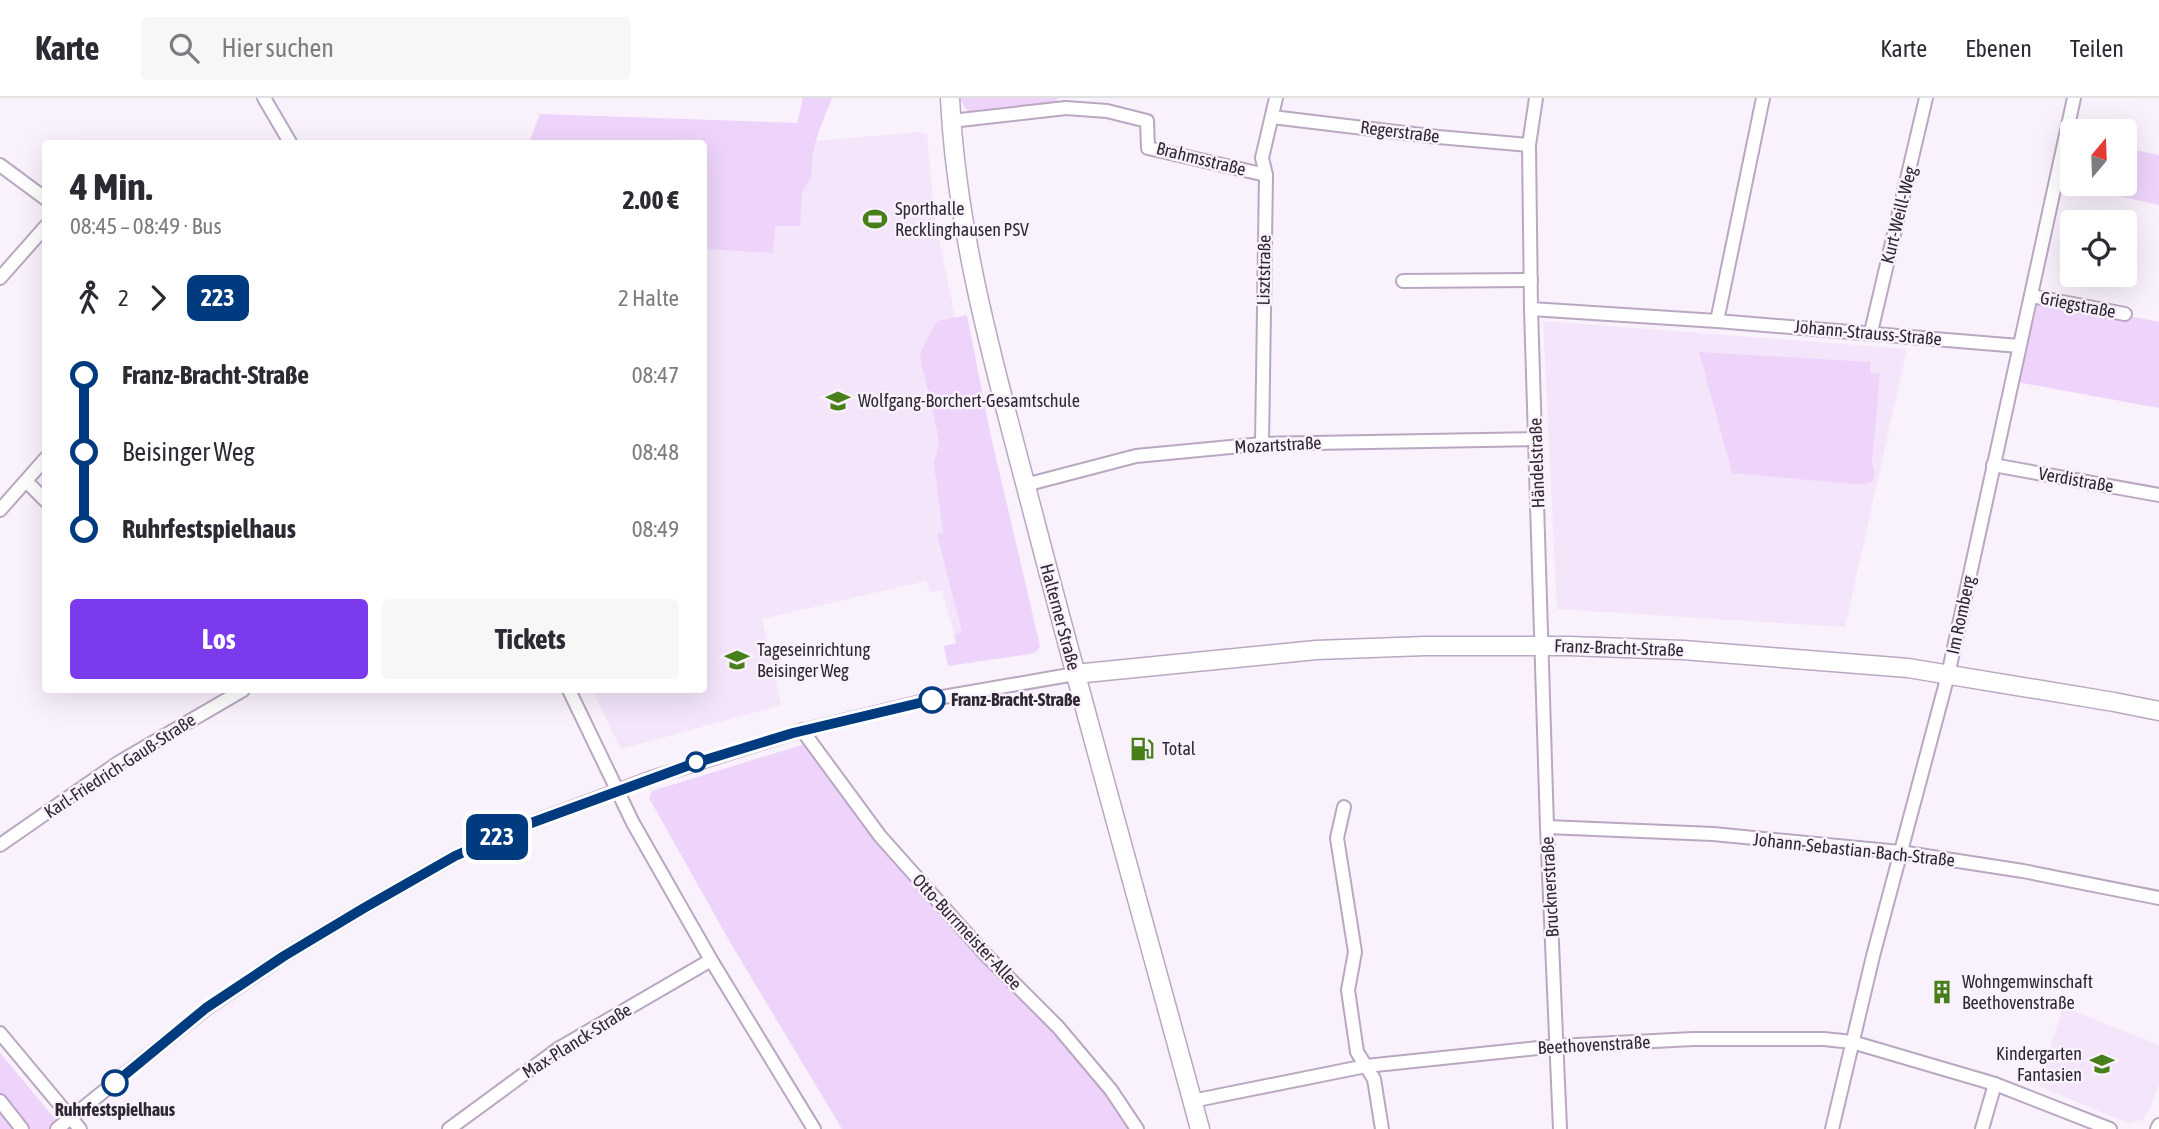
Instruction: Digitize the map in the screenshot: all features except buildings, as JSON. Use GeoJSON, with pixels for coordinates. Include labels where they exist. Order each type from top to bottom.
{"type":"FeatureCollection","features":[{"type":"Feature","properties":{"kind":"street"},"geometry":{"type":"LineString","coordinates":[[264,98],[289,140]]}},
{"type":"Feature","properties":{"kind":"street","name":"Halterner Straße"},"geometry":{"type":"LineString","coordinates":[[950,98],[959,188],[972,265],[1000,387],[1075,674],[1200,1129]]}},
{"type":"Feature","properties":{"kind":"street","name":"Lisztstraße"},"geometry":{"type":"LineString","coordinates":[[1262,444],[1266,175],[1262,158],[1276,98]]}},
{"type":"Feature","properties":{"kind":"street","name":"Händelstraße"},"geometry":{"type":"LineString","coordinates":[[1536,98],[1529,145],[1531,309],[1542,645]]}},
{"type":"Feature","properties":{"kind":"street"},"geometry":{"type":"LineString","coordinates":[[1717,321],[1763,98]]}},
{"type":"Feature","properties":{"kind":"street","name":"Kurt-Weill-Weg"},"geometry":{"type":"LineString","coordinates":[[1871,332],[1926,98]]}},
{"type":"Feature","properties":{"kind":"street","name":"Im Romberg"},"geometry":{"type":"LineString","coordinates":[[1832,1129],[1900,852],[1948,675],[2074,98]]}},
{"type":"Feature","properties":{"kind":"street","name":"Brahmsstraße"},"geometry":{"type":"LineString","coordinates":[[951,121],[1066,103],[1147,121],[1148,148],[1266,175]]}},
{"type":"Feature","properties":{"kind":"street","name":"Regerstraße"},"geometry":{"type":"LineString","coordinates":[[1272,117],[1529,145]]}},
{"type":"Feature","properties":{"kind":"street"},"geometry":{"type":"LineString","coordinates":[[0,165],[42,196]]}},
{"type":"Feature","properties":{"kind":"street"},"geometry":{"type":"LineString","coordinates":[[0,278],[42,231]]}},
{"type":"Feature","properties":{"kind":"street"},"geometry":{"type":"LineString","coordinates":[[1403,281],[1531,280]]}},
{"type":"Feature","properties":{"kind":"street","name":"Griegstraße"},"geometry":{"type":"LineString","coordinates":[[2031,296],[2125,314]]}},
{"type":"Feature","properties":{"kind":"street","name":"Johann-Strauss-Straße"},"geometry":{"type":"LineString","coordinates":[[1531,309],[1871,332],[2019,346]]}},
{"type":"Feature","properties":{"kind":"street","name":"Mozartstraße"},"geometry":{"type":"LineString","coordinates":[[1025,485],[1136,456],[1262,444],[1536,439]]}},
{"type":"Feature","properties":{"kind":"street"},"geometry":{"type":"LineString","coordinates":[[0,510],[42,463]]}},
{"type":"Feature","properties":{"kind":"street","name":"Verdistraße"},"geometry":{"type":"LineString","coordinates":[[1993,465],[2159,495]]}},
{"type":"Feature","properties":{"kind":"street"},"geometry":{"type":"LineString","coordinates":[[26,481],[42,497]]}},
{"type":"Feature","properties":{"kind":"street","name":"Franz-Bracht-Straße"},"geometry":{"type":"LineString","coordinates":[[1075,674],[1316,650],[1542,645],[1683,650],[1908,668],[2159,711]]}},
{"type":"Feature","properties":{"kind":"street","name":"Brucknerstraße"},"geometry":{"type":"LineString","coordinates":[[1542,645],[1560,1129]]}},
{"type":"Feature","properties":{"kind":"street"},"geometry":{"type":"LineString","coordinates":[[57,1129],[206,1008],[284,956],[455,856],[523,826],[618,790],[802,730],[937,698],[1075,674]]}},
{"type":"Feature","properties":{"kind":"street"},"geometry":{"type":"LineString","coordinates":[[570,693],[634,822],[810,1128]]}},
{"type":"Feature","properties":{"kind":"street","name":"Karl-Friedrich-Gauß-Straße"},"geometry":{"type":"LineString","coordinates":[[0,845],[224,694]]}},
{"type":"Feature","properties":{"kind":"street","name":"Otto-Burrmeister-Allee"},"geometry":{"type":"LineString","coordinates":[[802,730],[880,836],[985,954],[1058,1027],[1111,1090],[1137,1129]]}},
{"type":"Feature","properties":{"kind":"street"},"geometry":{"type":"LineString","coordinates":[[1344,807],[1337,838],[1355,952],[1348,990],[1357,1052],[1374,1079],[1382,1129]]}},
{"type":"Feature","properties":{"kind":"street","name":"Johann-Sebastian-Bach-Straße"},"geometry":{"type":"LineString","coordinates":[[1547,827],[1713,834],[1900,852],[2023,871],[2159,898]]}},
{"type":"Feature","properties":{"kind":"street","name":"Max-Planck-Straße"},"geometry":{"type":"LineString","coordinates":[[449,1129],[558,1049],[711,960]]}},
{"type":"Feature","properties":{"kind":"street"},"geometry":{"type":"LineString","coordinates":[[0,1033],[80,1129]]}},
{"type":"Feature","properties":{"kind":"street","name":"Beethovenstraße"},"geometry":{"type":"LineString","coordinates":[[1192,1101],[1366,1066],[1557,1045],[1693,1039],[1824,1039],[1852,1042],[1995,1084],[2110,1129]]}},
{"type":"Feature","properties":{"kind":"street"},"geometry":{"type":"LineString","coordinates":[[1982,1129],[1995,1084]]}},
{"type":"Feature","properties":{"kind":"street"},"geometry":{"type":"LineString","coordinates":[[0,1101],[22,1129]]}},
{"type":"Feature","properties":{"kind":"shaded area"},"geometry":{"type":"Polygon","coordinates":[[[803,98],[832,98],[814,146],[812,177],[802,192],[800,226],[775,226],[773,253],[707,249],[707,140],[530,140],[540,114],[797,123],[803,98]]]}},
{"type":"Feature","properties":{"kind":"shaded area"},"geometry":{"type":"Polygon","coordinates":[[[959,98],[1057,98],[1057,104],[975,114],[967,110],[959,98]]]}},
{"type":"Feature","properties":{"kind":"shaded area","name":"Wolfgang-Borchert-Gesamtschule"},"geometry":{"type":"Polygon","coordinates":[[[796,130],[815,141],[921,132],[927,134],[935,221],[1024,643],[961,658],[942,590],[930,592],[926,581],[762,619],[781,705],[621,749],[593,693],[707,693],[707,144],[796,130]]]}},
{"type":"Feature","properties":{"kind":"shaded area"},"geometry":{"type":"Polygon","coordinates":[[[2137,150],[2159,155],[2159,205],[2118,196],[2137,196],[2137,150]]]}},
{"type":"Feature","properties":{"kind":"shaded area"},"geometry":{"type":"Polygon","coordinates":[[[2031,296],[2159,322],[2159,408],[2011,381],[2031,296]]]}},
{"type":"Feature","properties":{"kind":"shaded area"},"geometry":{"type":"Polygon","coordinates":[[[967,315],[990,432],[1040,646],[1036,652],[1029,654],[948,666],[944,646],[956,643],[954,635],[962,632],[937,534],[943,532],[934,464],[939,440],[920,357],[937,321],[967,315]]]}},
{"type":"Feature","properties":{"kind":"shaded area"},"geometry":{"type":"Polygon","coordinates":[[[1543,321],[1907,349],[1845,627],[1557,609],[1543,321]]]}},
{"type":"Feature","properties":{"kind":"shaded area"},"geometry":{"type":"Polygon","coordinates":[[[1699,352],[1870,362],[1870,373],[1880,374],[1872,462],[1875,474],[1872,482],[1854,484],[1732,473],[1699,352]]]}},
{"type":"Feature","properties":{"kind":"shaded area"},"geometry":{"type":"Polygon","coordinates":[[[805,744],[1056,1031],[1103,1088],[1132,1129],[842,1129],[730,942],[649,798],[652,791],[805,744]]]}},
{"type":"Feature","properties":{"kind":"shaded area","name":"Kindergarten Fantasien"},"geometry":{"type":"Polygon","coordinates":[[[2063,1007],[2159,1045],[2159,1084],[2143,1119],[2130,1124],[2038,1086],[2063,1007]]]}},
{"type":"Feature","properties":{"kind":"shaded area"},"geometry":{"type":"Polygon","coordinates":[[[0,1053],[50,1113],[68,1129],[0,1129],[0,1053]]]}},
{"type":"Feature","properties":{"kind":"bus line","name":"223"},"geometry":{"type":"LineString","coordinates":[[115,1083],[206,1008],[284,956],[455,856],[523,826],[695,763],[793,733],[932,700]]}},
{"type":"Feature","properties":{"kind":"place","name":"Sporthalle Recklinghausen PSV"},"geometry":{"type":"Point","coordinates":[875,219]}},
{"type":"Feature","properties":{"kind":"place","name":"Wolfgang-Borchert-Gesamtschule"},"geometry":{"type":"Point","coordinates":[838,401]}},
{"type":"Feature","properties":{"kind":"place","name":"Tageseinrichtung Beisinger Weg"},"geometry":{"type":"Point","coordinates":[737,660]}},
{"type":"Feature","properties":{"kind":"place","name":"Franz-Bracht-Straße"},"geometry":{"type":"Point","coordinates":[932,700]}},
{"type":"Feature","properties":{"kind":"place","name":"Total"},"geometry":{"type":"Point","coordinates":[1142,749]}},
{"type":"Feature","properties":{"kind":"place","name":"Wohngemwinschaft Beethovenstraße"},"geometry":{"type":"Point","coordinates":[1942,992]}},
{"type":"Feature","properties":{"kind":"place","name":"Kindergarten Fantasien"},"geometry":{"type":"Point","coordinates":[2102,1064]}},
{"type":"Feature","properties":{"kind":"place","name":"Ruhrfestspielhaus"},"geometry":{"type":"Point","coordinates":[115,1083]}}]}
